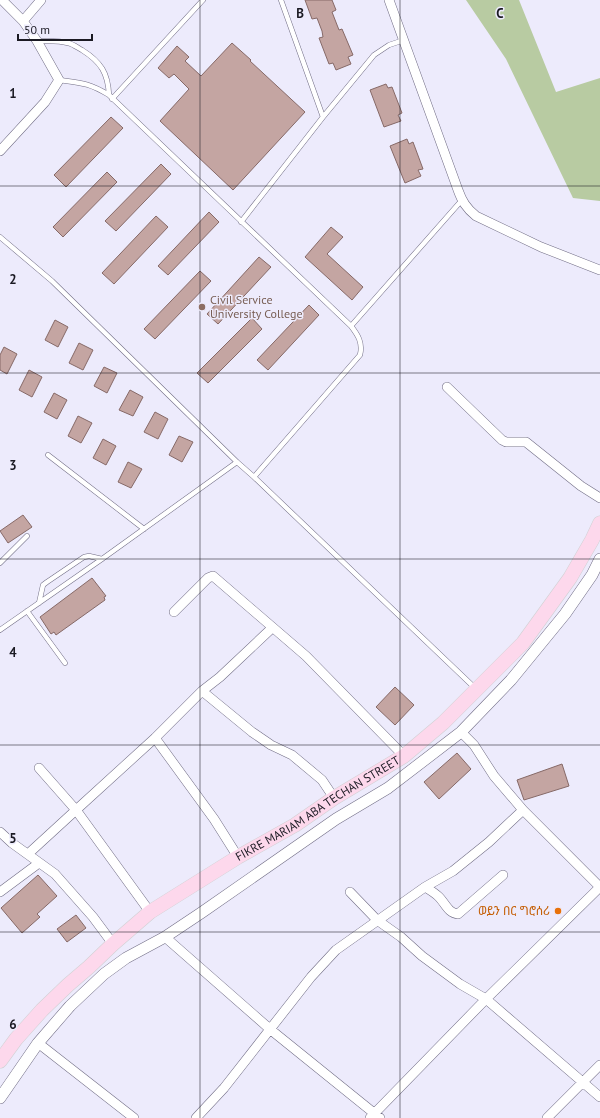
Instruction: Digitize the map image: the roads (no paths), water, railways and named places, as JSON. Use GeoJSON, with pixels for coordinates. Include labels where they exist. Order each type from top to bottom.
{"type":"FeatureCollection","features":[{"type":"Feature","properties":{"kind":"main road","name":"FIKRE MARIAM ABA TECHAN STREET"},"geometry":{"type":"LineString","coordinates":[[0,1061],[16,1039],[42,1010],[150,912],[238,857],[295,825],[334,798],[404,756],[443,723],[523,643],[596,541],[600,523]]}},
{"type":"Feature","properties":{"kind":"street"},"geometry":{"type":"LineString","coordinates":[[0,151],[45,102],[60,80],[37,41],[23,21],[2,0]]}},
{"type":"Feature","properties":{"kind":"street"},"geometry":{"type":"LineString","coordinates":[[23,21],[41,0]]}},
{"type":"Feature","properties":{"kind":"street"},"geometry":{"type":"LineString","coordinates":[[390,0],[462,200],[468,210],[476,216],[541,247],[600,270]]}},
{"type":"Feature","properties":{"kind":"street"},"geometry":{"type":"LineString","coordinates":[[447,387],[502,440],[506,442],[526,442],[582,486],[600,498]]}},
{"type":"Feature","properties":{"kind":"street"},"geometry":{"type":"LineString","coordinates":[[0,1098],[38,1043],[70,1006],[104,974],[126,958],[165,937],[201,913],[336,819],[388,788],[461,732],[511,680],[596,576],[600,559]]}},
{"type":"Feature","properties":{"kind":"street"},"geometry":{"type":"LineString","coordinates":[[174,612],[208,578],[213,576],[306,656],[404,756]]}},
{"type":"Feature","properties":{"kind":"street"},"geometry":{"type":"LineString","coordinates":[[28,854],[155,738],[202,691],[220,677],[272,628]]}},
{"type":"Feature","properties":{"kind":"street"},"geometry":{"type":"LineString","coordinates":[[202,691],[252,732],[271,745],[292,755],[322,780],[334,798]]}},
{"type":"Feature","properties":{"kind":"street"},"geometry":{"type":"LineString","coordinates":[[165,937],[271,1030],[375,1116],[486,999],[600,887],[523,810],[494,776],[474,745],[461,732]]}},
{"type":"Feature","properties":{"kind":"street"},"geometry":{"type":"LineString","coordinates":[[155,738],[214,819],[238,857]]}},
{"type":"Feature","properties":{"kind":"street"},"geometry":{"type":"LineString","coordinates":[[39,768],[76,810],[150,912]]}},
{"type":"Feature","properties":{"kind":"street"},"geometry":{"type":"LineString","coordinates":[[196,1118],[224,1088],[271,1030],[311,977],[336,950],[376,920],[425,887],[453,871],[489,842],[523,810]]}},
{"type":"Feature","properties":{"kind":"street"},"geometry":{"type":"LineString","coordinates":[[0,832],[12,843],[55,874],[93,917],[113,944]]}},
{"type":"Feature","properties":{"kind":"street"},"geometry":{"type":"LineString","coordinates":[[0,892],[39,863]]}},
{"type":"Feature","properties":{"kind":"street"},"geometry":{"type":"LineString","coordinates":[[425,887],[439,898],[450,911],[454,914],[458,914],[503,874]]}},
{"type":"Feature","properties":{"kind":"street"},"geometry":{"type":"LineString","coordinates":[[350,892],[376,920],[401,937],[422,956],[460,984],[486,999],[600,1097]]}},
{"type":"Feature","properties":{"kind":"street"},"geometry":{"type":"LineString","coordinates":[[38,1043],[134,1118]]}},
{"type":"Feature","properties":{"kind":"street"},"geometry":{"type":"LineString","coordinates":[[547,1118],[600,1065]]}},
{"type":"Feature","properties":{"kind":"lane"},"geometry":{"type":"LineString","coordinates":[[111,97],[203,0]]}},
{"type":"Feature","properties":{"kind":"lane"},"geometry":{"type":"LineString","coordinates":[[281,0],[323,117]]}},
{"type":"Feature","properties":{"kind":"lane"},"geometry":{"type":"LineString","coordinates":[[241,222],[323,117],[374,55],[388,45],[404,40]]}},
{"type":"Feature","properties":{"kind":"lane"},"geometry":{"type":"LineString","coordinates":[[37,41],[59,41],[71,43],[94,58],[106,76],[111,97]]}},
{"type":"Feature","properties":{"kind":"lane"},"geometry":{"type":"LineString","coordinates":[[60,80],[86,83],[96,87],[111,97],[358,335],[362,348],[360,355],[254,477]]}},
{"type":"Feature","properties":{"kind":"lane"},"geometry":{"type":"LineString","coordinates":[[350,326],[462,200]]}},
{"type":"Feature","properties":{"kind":"lane"},"geometry":{"type":"LineString","coordinates":[[0,237],[52,281],[237,462],[476,689]]}},
{"type":"Feature","properties":{"kind":"lane"},"geometry":{"type":"LineString","coordinates":[[48,455],[144,529]]}},
{"type":"Feature","properties":{"kind":"lane"},"geometry":{"type":"LineString","coordinates":[[0,630],[237,462]]}},
{"type":"Feature","properties":{"kind":"lane"},"geometry":{"type":"LineString","coordinates":[[0,563],[27,536]]}},
{"type":"Feature","properties":{"kind":"lane"},"geometry":{"type":"LineString","coordinates":[[39,603],[43,585],[47,582],[84,557],[89,556],[102,559]]}},
{"type":"Feature","properties":{"kind":"lane"},"geometry":{"type":"LineString","coordinates":[[27,611],[65,663]]}},
{"type":"Feature","properties":{"kind":"place","name":"Civil Service University College"},"geometry":{"type":"Point","coordinates":[202,307]}},
{"type":"Feature","properties":{"kind":"place","name":"ወይን በር ግሮሰሪ"},"geometry":{"type":"Point","coordinates":[558,911]}}]}
